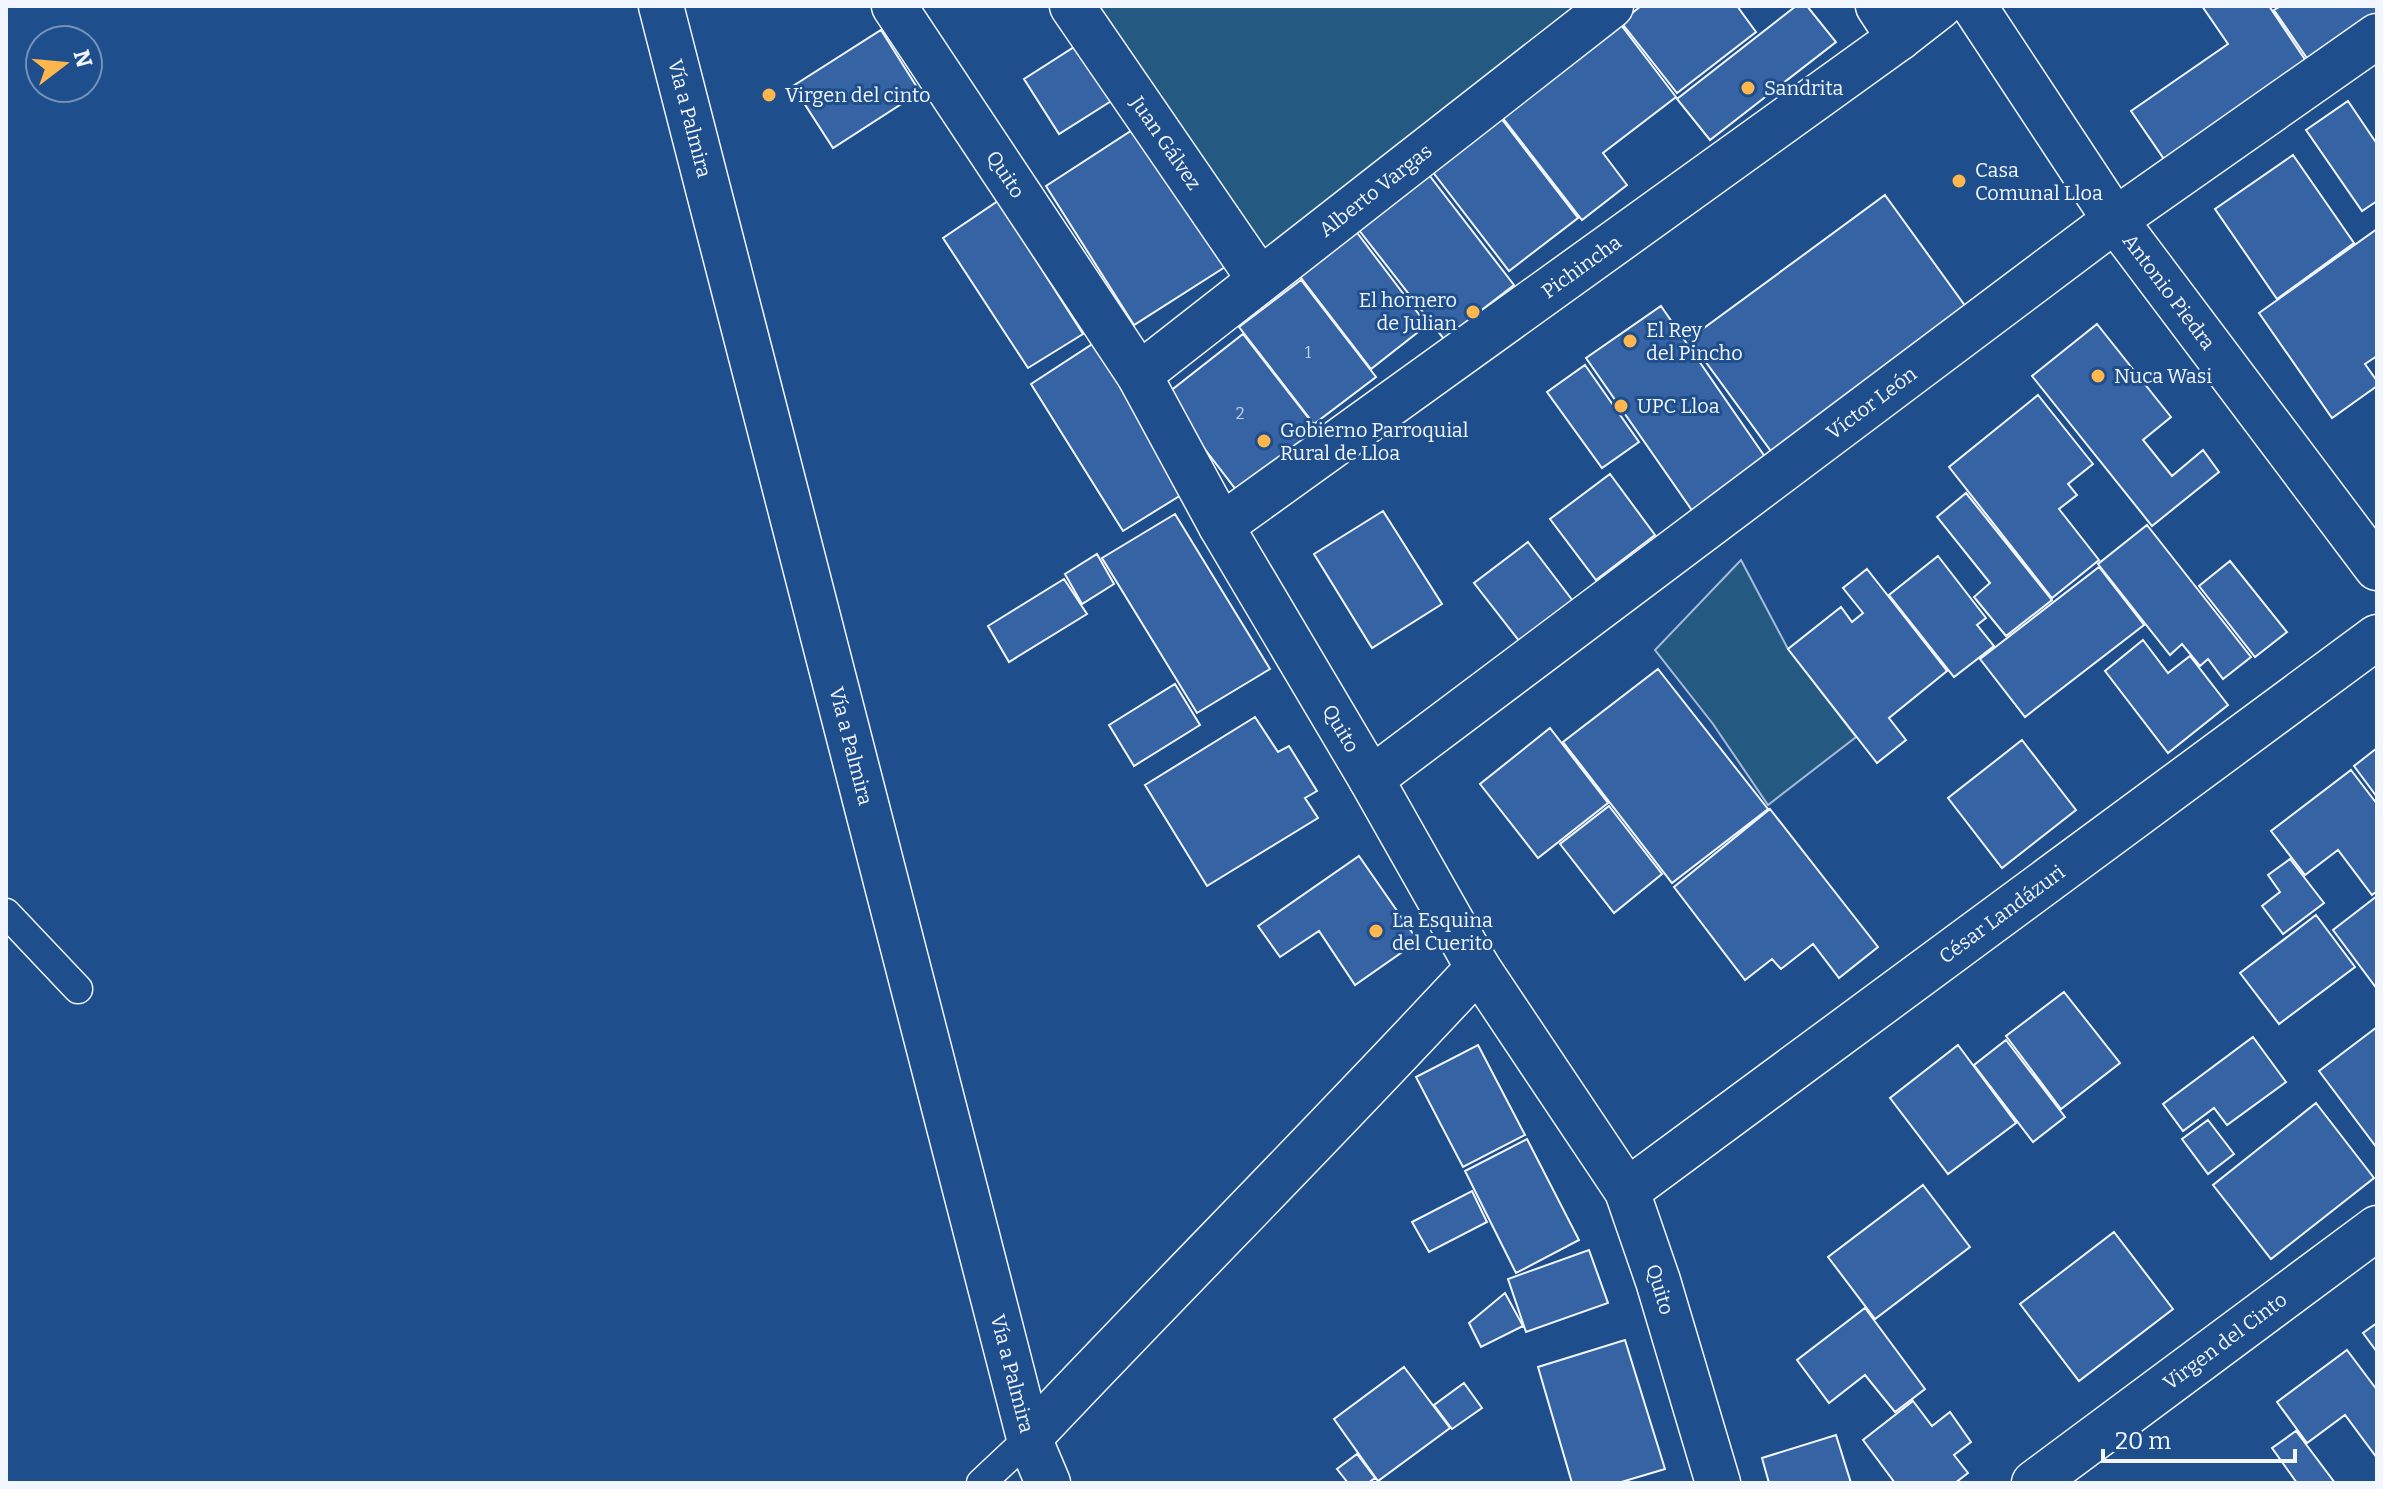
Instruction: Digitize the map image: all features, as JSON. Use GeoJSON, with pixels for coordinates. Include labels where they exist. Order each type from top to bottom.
{"type":"FeatureCollection","features":[{"type":"Feature","properties":{"kind":"street","name":"Vía a Palmira"},"geometry":{"type":"LineString","coordinates":[[661,6],[1029,1438],[1048,1483]]}},
{"type":"Feature","properties":{"kind":"street","name":"Quito"},"geometry":{"type":"LineString","coordinates":[[894,6],[1139,375],[1221,526],[1371,779],[1478,968],[1627,1191],[1658,1281],[1718,1483]]}},
{"type":"Feature","properties":{"kind":"street","name":"Juan Gálvez"},"geometry":{"type":"LineString","coordinates":[[1072,6],[1260,280]]}},
{"type":"Feature","properties":{"kind":"street","name":"Alberto Vargas"},"geometry":{"type":"LineString","coordinates":[[1139,375],[1611,6]]}},
{"type":"Feature","properties":{"kind":"street","name":"Pichincha"},"geometry":{"type":"LineString","coordinates":[[1221,526],[1888,22],[1940,6]]}},
{"type":"Feature","properties":{"kind":"street","name":"Antonio Piedra"},"geometry":{"type":"LineString","coordinates":[[1974,6],[2115,220],[2377,568]]}},
{"type":"Feature","properties":{"kind":"street","name":"Víctor León"},"geometry":{"type":"LineString","coordinates":[[1371,779],[2115,220],[2377,36]]}},
{"type":"Feature","properties":{"kind":"street","name":"César Landázuri"},"geometry":{"type":"LineString","coordinates":[[1627,1191],[2377,637]]}},
{"type":"Feature","properties":{"kind":"street"},"geometry":{"type":"LineString","coordinates":[[1029,1438],[1195,1262],[1338,1119],[1478,968]]}},
{"type":"Feature","properties":{"kind":"street","name":"Virgen del Cinto"},"geometry":{"type":"LineString","coordinates":[[2034,1483],[2377,1228]]}},
{"type":"Feature","properties":{"kind":"lane"},"geometry":{"type":"LineString","coordinates":[[6,913],[78,989]]}},
{"type":"Feature","properties":{"kind":"lane"},"geometry":{"type":"LineString","coordinates":[[981,1483],[1029,1438]]}},
{"type":"Feature","properties":{"kind":"shaded area"},"geometry":{"type":"Polygon","coordinates":[[[1097,6],[1587,6],[1264,264],[1097,6]]]}},
{"type":"Feature","properties":{"kind":"shaded area"},"geometry":{"type":"Polygon","coordinates":[[[1741,560],[1788,649],[1856,737],[1768,805],[1713,724],[1655,650],[1741,560]]]}},
{"type":"Feature","properties":{"kind":"building"},"geometry":{"type":"Polygon","coordinates":[[[1641,6],[1737,6],[1756,32],[1677,93],[1621,22],[1641,6]]]}},
{"type":"Feature","properties":{"kind":"building"},"geometry":{"type":"Polygon","coordinates":[[[1796,6],[1807,6],[1836,42],[1710,140],[1677,99],[1796,6]]]}},
{"type":"Feature","properties":{"kind":"building"},"geometry":{"type":"Polygon","coordinates":[[[2202,6],[2269,6],[2308,64],[2166,162],[2131,111],[2228,44],[2202,6]]]}},
{"type":"Feature","properties":{"kind":"building"},"geometry":{"type":"Polygon","coordinates":[[[2281,6],[2377,6],[2377,19],[2311,64],[2274,10],[2281,6]]]}},
{"type":"Feature","properties":{"kind":"building"},"geometry":{"type":"Polygon","coordinates":[[[1621,25],[1676,97],[1603,153],[1627,185],[1582,220],[1502,117],[1621,25]]]}},
{"type":"Feature","properties":{"kind":"building"},"geometry":{"type":"Polygon","coordinates":[[[881,30],[920,92],[833,148],[793,86],[881,30]]]}},
{"type":"Feature","properties":{"kind":"building"},"geometry":{"type":"Polygon","coordinates":[[[1082,42],[1116,98],[1059,134],[1024,79],[1082,42]]]}},
{"type":"Feature","properties":{"kind":"building"},"geometry":{"type":"Polygon","coordinates":[[[2348,101],[2377,144],[2377,201],[2362,211],[2306,130],[2348,101]]]}},
{"type":"Feature","properties":{"kind":"building"},"geometry":{"type":"Polygon","coordinates":[[[1500,117],[1578,218],[1509,271],[1432,171],[1500,117]]]}},
{"type":"Feature","properties":{"kind":"building"},"geometry":{"type":"Polygon","coordinates":[[[1137,127],[1225,267],[1134,325],[1046,186],[1137,127]]]}},
{"type":"Feature","properties":{"kind":"building"},"geometry":{"type":"Polygon","coordinates":[[[2293,155],[2354,243],[2277,299],[2215,209],[2293,155]]]}},
{"type":"Feature","properties":{"kind":"building"},"geometry":{"type":"Polygon","coordinates":[[[1426,171],[1514,285],[1444,339],[1355,225],[1426,171]]]}},
{"type":"Feature","properties":{"kind":"building"},"geometry":{"type":"Polygon","coordinates":[[[1885,195],[1971,314],[1776,458],[1689,339],[1885,195]]]}},
{"type":"Feature","properties":{"kind":"building"},"geometry":{"type":"Polygon","coordinates":[[[998,201],[1083,334],[1028,368],[943,238],[998,201]]]}},
{"type":"Feature","properties":{"kind":"building"},"geometry":{"type":"Polygon","coordinates":[[[2377,229],[2377,356],[2365,364],[2377,386],[2332,418],[2259,313],[2377,229]]]}},
{"type":"Feature","properties":{"kind":"building"},"geometry":{"type":"Polygon","coordinates":[[[1355,230],[1427,325],[1371,369],[1298,274],[1355,230]]]}},
{"type":"Feature","properties":{"kind":"building"},"geometry":{"type":"Polygon","coordinates":[[[1301,280],[1376,377],[1314,424],[1239,327],[1301,280]]]}},
{"type":"Feature","properties":{"kind":"building"},"geometry":{"type":"Polygon","coordinates":[[[1661,306],[1772,467],[1698,519],[1586,358],[1661,306]]]}},
{"type":"Feature","properties":{"kind":"building"},"geometry":{"type":"Polygon","coordinates":[[[2097,324],[2171,417],[2143,440],[2172,476],[2203,450],[2219,472],[2152,526],[2032,376],[2097,324]]]}},
{"type":"Feature","properties":{"kind":"building"},"geometry":{"type":"Polygon","coordinates":[[[1243,334],[1317,429],[1237,491],[1164,396],[1243,334]]]}},
{"type":"Feature","properties":{"kind":"building"},"geometry":{"type":"Polygon","coordinates":[[[1094,343],[1186,492],[1123,531],[1031,384],[1094,343]]]}},
{"type":"Feature","properties":{"kind":"building"},"geometry":{"type":"Polygon","coordinates":[[[1585,365],[1639,442],[1602,468],[1547,392],[1585,365]]]}},
{"type":"Feature","properties":{"kind":"building"},"geometry":{"type":"Polygon","coordinates":[[[2038,395],[2093,464],[2068,484],[2077,495],[2059,509],[2099,560],[2052,598],[1949,467],[2038,395]]]}},
{"type":"Feature","properties":{"kind":"building"},"geometry":{"type":"Polygon","coordinates":[[[1610,474],[1655,535],[1596,580],[1550,519],[1610,474]]]}},
{"type":"Feature","properties":{"kind":"building"},"geometry":{"type":"Polygon","coordinates":[[[1966,493],[2052,600],[2006,636],[1974,597],[1990,583],[1937,517],[1966,493]]]}},
{"type":"Feature","properties":{"kind":"building"},"geometry":{"type":"Polygon","coordinates":[[[1383,511],[1442,604],[1372,648],[1314,554],[1383,511]]]}},
{"type":"Feature","properties":{"kind":"building"},"geometry":{"type":"Polygon","coordinates":[[[1175,514],[1270,669],[1197,713],[1102,558],[1175,514]]]}},
{"type":"Feature","properties":{"kind":"building"},"geometry":{"type":"Polygon","coordinates":[[[2147,525],[2251,657],[2223,679],[2208,659],[2200,666],[2182,644],[2170,655],[2098,564],[2147,525]]]}},
{"type":"Feature","properties":{"kind":"building"},"geometry":{"type":"Polygon","coordinates":[[[1528,542],[1573,601],[1520,642],[1474,583],[1528,542]]]}},
{"type":"Feature","properties":{"kind":"building"},"geometry":{"type":"Polygon","coordinates":[[[1097,554],[1114,584],[1082,604],[1065,574],[1097,554]]]}},
{"type":"Feature","properties":{"kind":"building"},"geometry":{"type":"Polygon","coordinates":[[[1938,556],[1986,618],[1977,625],[1994,646],[1954,677],[1889,595],[1938,556]]]}},
{"type":"Feature","properties":{"kind":"building"},"geometry":{"type":"Polygon","coordinates":[[[2230,561],[2287,632],[2255,657],[2199,586],[2230,561]]]}},
{"type":"Feature","properties":{"kind":"building"},"geometry":{"type":"Polygon","coordinates":[[[2099,567],[2144,625],[2025,717],[1980,659],[2099,567]]]}},
{"type":"Feature","properties":{"kind":"building"},"geometry":{"type":"Polygon","coordinates":[[[1867,569],[1947,671],[1889,718],[1906,740],[1877,763],[1788,649],[1841,607],[1852,622],[1863,613],[1843,588],[1867,569]]]}},
{"type":"Feature","properties":{"kind":"building"},"geometry":{"type":"Polygon","coordinates":[[[1064,579],[1087,614],[1009,662],[988,626],[1064,579]]]}},
{"type":"Feature","properties":{"kind":"building"},"geometry":{"type":"Polygon","coordinates":[[[2143,640],[2168,673],[2190,656],[2228,705],[2168,753],[2105,671],[2143,640]]]}},
{"type":"Feature","properties":{"kind":"building"},"geometry":{"type":"Polygon","coordinates":[[[1658,669],[1768,809],[1672,883],[1563,742],[1658,669]]]}},
{"type":"Feature","properties":{"kind":"building"},"geometry":{"type":"Polygon","coordinates":[[[1175,684],[1200,725],[1134,766],[1109,725],[1175,684]]]}},
{"type":"Feature","properties":{"kind":"building"},"geometry":{"type":"Polygon","coordinates":[[[1255,717],[1278,752],[1289,746],[1317,791],[1305,798],[1318,818],[1207,886],[1145,785],[1255,717]]]}},
{"type":"Feature","properties":{"kind":"building"},"geometry":{"type":"Polygon","coordinates":[[[1550,728],[1608,803],[1538,858],[1480,784],[1550,728]]]}},
{"type":"Feature","properties":{"kind":"building"},"geometry":{"type":"Polygon","coordinates":[[[2022,740],[2076,810],[2002,868],[1948,798],[2022,740]]]}},
{"type":"Feature","properties":{"kind":"building"},"geometry":{"type":"Polygon","coordinates":[[[2377,748],[2377,797],[2354,766],[2377,748]]]}},
{"type":"Feature","properties":{"kind":"building"},"geometry":{"type":"Polygon","coordinates":[[[2351,770],[2377,804],[2377,891],[2372,895],[2338,850],[2305,875],[2271,831],[2351,770]]]}},
{"type":"Feature","properties":{"kind":"building"},"geometry":{"type":"Polygon","coordinates":[[[1609,806],[1662,874],[1614,913],[1560,844],[1609,806]]]}},
{"type":"Feature","properties":{"kind":"building"},"geometry":{"type":"Polygon","coordinates":[[[1770,809],[1878,947],[1839,978],[1813,944],[1781,969],[1772,959],[1745,980],[1674,887],[1770,809]]]}},
{"type":"Feature","properties":{"kind":"building"},"geometry":{"type":"Polygon","coordinates":[[[1359,856],[1418,941],[1355,985],[1319,931],[1280,957],[1258,926],[1359,856]]]}},
{"type":"Feature","properties":{"kind":"building"},"geometry":{"type":"Polygon","coordinates":[[[2290,859],[2324,903],[2283,934],[2262,906],[2280,892],[2268,875],[2290,859]]]}},
{"type":"Feature","properties":{"kind":"building"},"geometry":{"type":"Polygon","coordinates":[[[2377,896],[2377,989],[2333,930],[2377,896]]]}},
{"type":"Feature","properties":{"kind":"building"},"geometry":{"type":"Polygon","coordinates":[[[2316,915],[2355,967],[2279,1024],[2240,973],[2316,915]]]}},
{"type":"Feature","properties":{"kind":"building"},"geometry":{"type":"Polygon","coordinates":[[[2064,992],[2120,1063],[2061,1109],[2006,1036],[2064,992]]]}},
{"type":"Feature","properties":{"kind":"building"},"geometry":{"type":"Polygon","coordinates":[[[2377,1027],[2377,1148],[2319,1071],[2377,1027]]]}},
{"type":"Feature","properties":{"kind":"building"},"geometry":{"type":"Polygon","coordinates":[[[2253,1037],[2286,1082],[2227,1125],[2214,1108],[2183,1131],[2163,1104],[2253,1037]]]}},
{"type":"Feature","properties":{"kind":"building"},"geometry":{"type":"Polygon","coordinates":[[[2006,1040],[2065,1117],[2033,1142],[1974,1065],[2006,1040]]]}},
{"type":"Feature","properties":{"kind":"building"},"geometry":{"type":"Polygon","coordinates":[[[1478,1045],[1525,1135],[1463,1167],[1416,1077],[1478,1045]]]}},
{"type":"Feature","properties":{"kind":"building"},"geometry":{"type":"Polygon","coordinates":[[[1958,1045],[2016,1123],[1948,1174],[1890,1098],[1958,1045]]]}},
{"type":"Feature","properties":{"kind":"building"},"geometry":{"type":"Polygon","coordinates":[[[2316,1103],[2374,1178],[2271,1259],[2213,1185],[2316,1103]]]}},
{"type":"Feature","properties":{"kind":"building"},"geometry":{"type":"Polygon","coordinates":[[[2208,1120],[2234,1154],[2208,1174],[2182,1139],[2208,1120]]]}},
{"type":"Feature","properties":{"kind":"building"},"geometry":{"type":"Polygon","coordinates":[[[1527,1139],[1579,1240],[1516,1273],[1465,1171],[1527,1139]]]}},
{"type":"Feature","properties":{"kind":"building"},"geometry":{"type":"Polygon","coordinates":[[[1923,1185],[1970,1247],[1875,1319],[1828,1257],[1923,1185]]]}},
{"type":"Feature","properties":{"kind":"building"},"geometry":{"type":"Polygon","coordinates":[[[1472,1191],[1487,1222],[1429,1252],[1412,1222],[1472,1191]]]}},
{"type":"Feature","properties":{"kind":"building"},"geometry":{"type":"Polygon","coordinates":[[[2114,1232],[2173,1309],[2079,1381],[2020,1304],[2114,1232]]]}},
{"type":"Feature","properties":{"kind":"building"},"geometry":{"type":"Polygon","coordinates":[[[1589,1250],[1608,1303],[1526,1332],[1508,1279],[1589,1250]]]}},
{"type":"Feature","properties":{"kind":"building"},"geometry":{"type":"Polygon","coordinates":[[[1505,1293],[1523,1326],[1481,1347],[1469,1323],[1505,1293]]]}},
{"type":"Feature","properties":{"kind":"building"},"geometry":{"type":"Polygon","coordinates":[[[1865,1308],[1925,1389],[1895,1412],[1865,1375],[1829,1403],[1797,1360],[1865,1308]]]}},
{"type":"Feature","properties":{"kind":"building"},"geometry":{"type":"Polygon","coordinates":[[[2377,1323],[2377,1352],[2363,1333],[2377,1323]]]}},
{"type":"Feature","properties":{"kind":"building"},"geometry":{"type":"Polygon","coordinates":[[[1625,1340],[1665,1469],[1618,1483],[1572,1483],[1538,1367],[1625,1340]]]}},
{"type":"Feature","properties":{"kind":"building"},"geometry":{"type":"Polygon","coordinates":[[[2347,1350],[2377,1390],[2377,1458],[2345,1415],[2307,1443],[2277,1402],[2347,1350]]]}},
{"type":"Feature","properties":{"kind":"building"},"geometry":{"type":"Polygon","coordinates":[[[1404,1367],[1450,1428],[1378,1481],[1334,1419],[1404,1367]]]}},
{"type":"Feature","properties":{"kind":"building"},"geometry":{"type":"Polygon","coordinates":[[[1464,1383],[1482,1408],[1452,1429],[1434,1405],[1464,1383]]]}},
{"type":"Feature","properties":{"kind":"building"},"geometry":{"type":"Polygon","coordinates":[[[1913,1401],[1932,1426],[1950,1412],[1971,1442],[1954,1455],[1968,1473],[1955,1483],[1895,1483],[1863,1440],[1913,1401]]]}},
{"type":"Feature","properties":{"kind":"building"},"geometry":{"type":"Polygon","coordinates":[[[2296,1431],[2335,1483],[2297,1483],[2272,1448],[2296,1431]]]}},
{"type":"Feature","properties":{"kind":"building"},"geometry":{"type":"Polygon","coordinates":[[[1836,1435],[1851,1483],[1769,1483],[1762,1458],[1836,1435]]]}},
{"type":"Feature","properties":{"kind":"building"},"geometry":{"type":"Polygon","coordinates":[[[1357,1454],[1375,1478],[1368,1483],[1348,1483],[1337,1469],[1357,1454]]]}},
{"type":"Feature","properties":{"kind":"place","name":"Sandrita"},"geometry":{"type":"Point","coordinates":[1748,88]}},
{"type":"Feature","properties":{"kind":"place","name":"Virgen del cinto"},"geometry":{"type":"Point","coordinates":[769,95]}},
{"type":"Feature","properties":{"kind":"place","name":"Casa Comunal Lloa"},"geometry":{"type":"Point","coordinates":[1959,181]}},
{"type":"Feature","properties":{"kind":"place","name":"El hornero de Julian"},"geometry":{"type":"Point","coordinates":[1473,312]}},
{"type":"Feature","properties":{"kind":"place","name":"El Rey del Pincho"},"geometry":{"type":"Point","coordinates":[1630,341]}},
{"type":"Feature","properties":{"kind":"place","name":"Nuca Wasi"},"geometry":{"type":"Point","coordinates":[2098,376]}},
{"type":"Feature","properties":{"kind":"place","name":"UPC Lloa"},"geometry":{"type":"Point","coordinates":[1621,406]}},
{"type":"Feature","properties":{"kind":"place","name":"Gobierno Parroquial Rural de Lloa"},"geometry":{"type":"Point","coordinates":[1264,441]}},
{"type":"Feature","properties":{"kind":"place","name":"La Esquina del Cuerito"},"geometry":{"type":"Point","coordinates":[1376,931]}}]}
